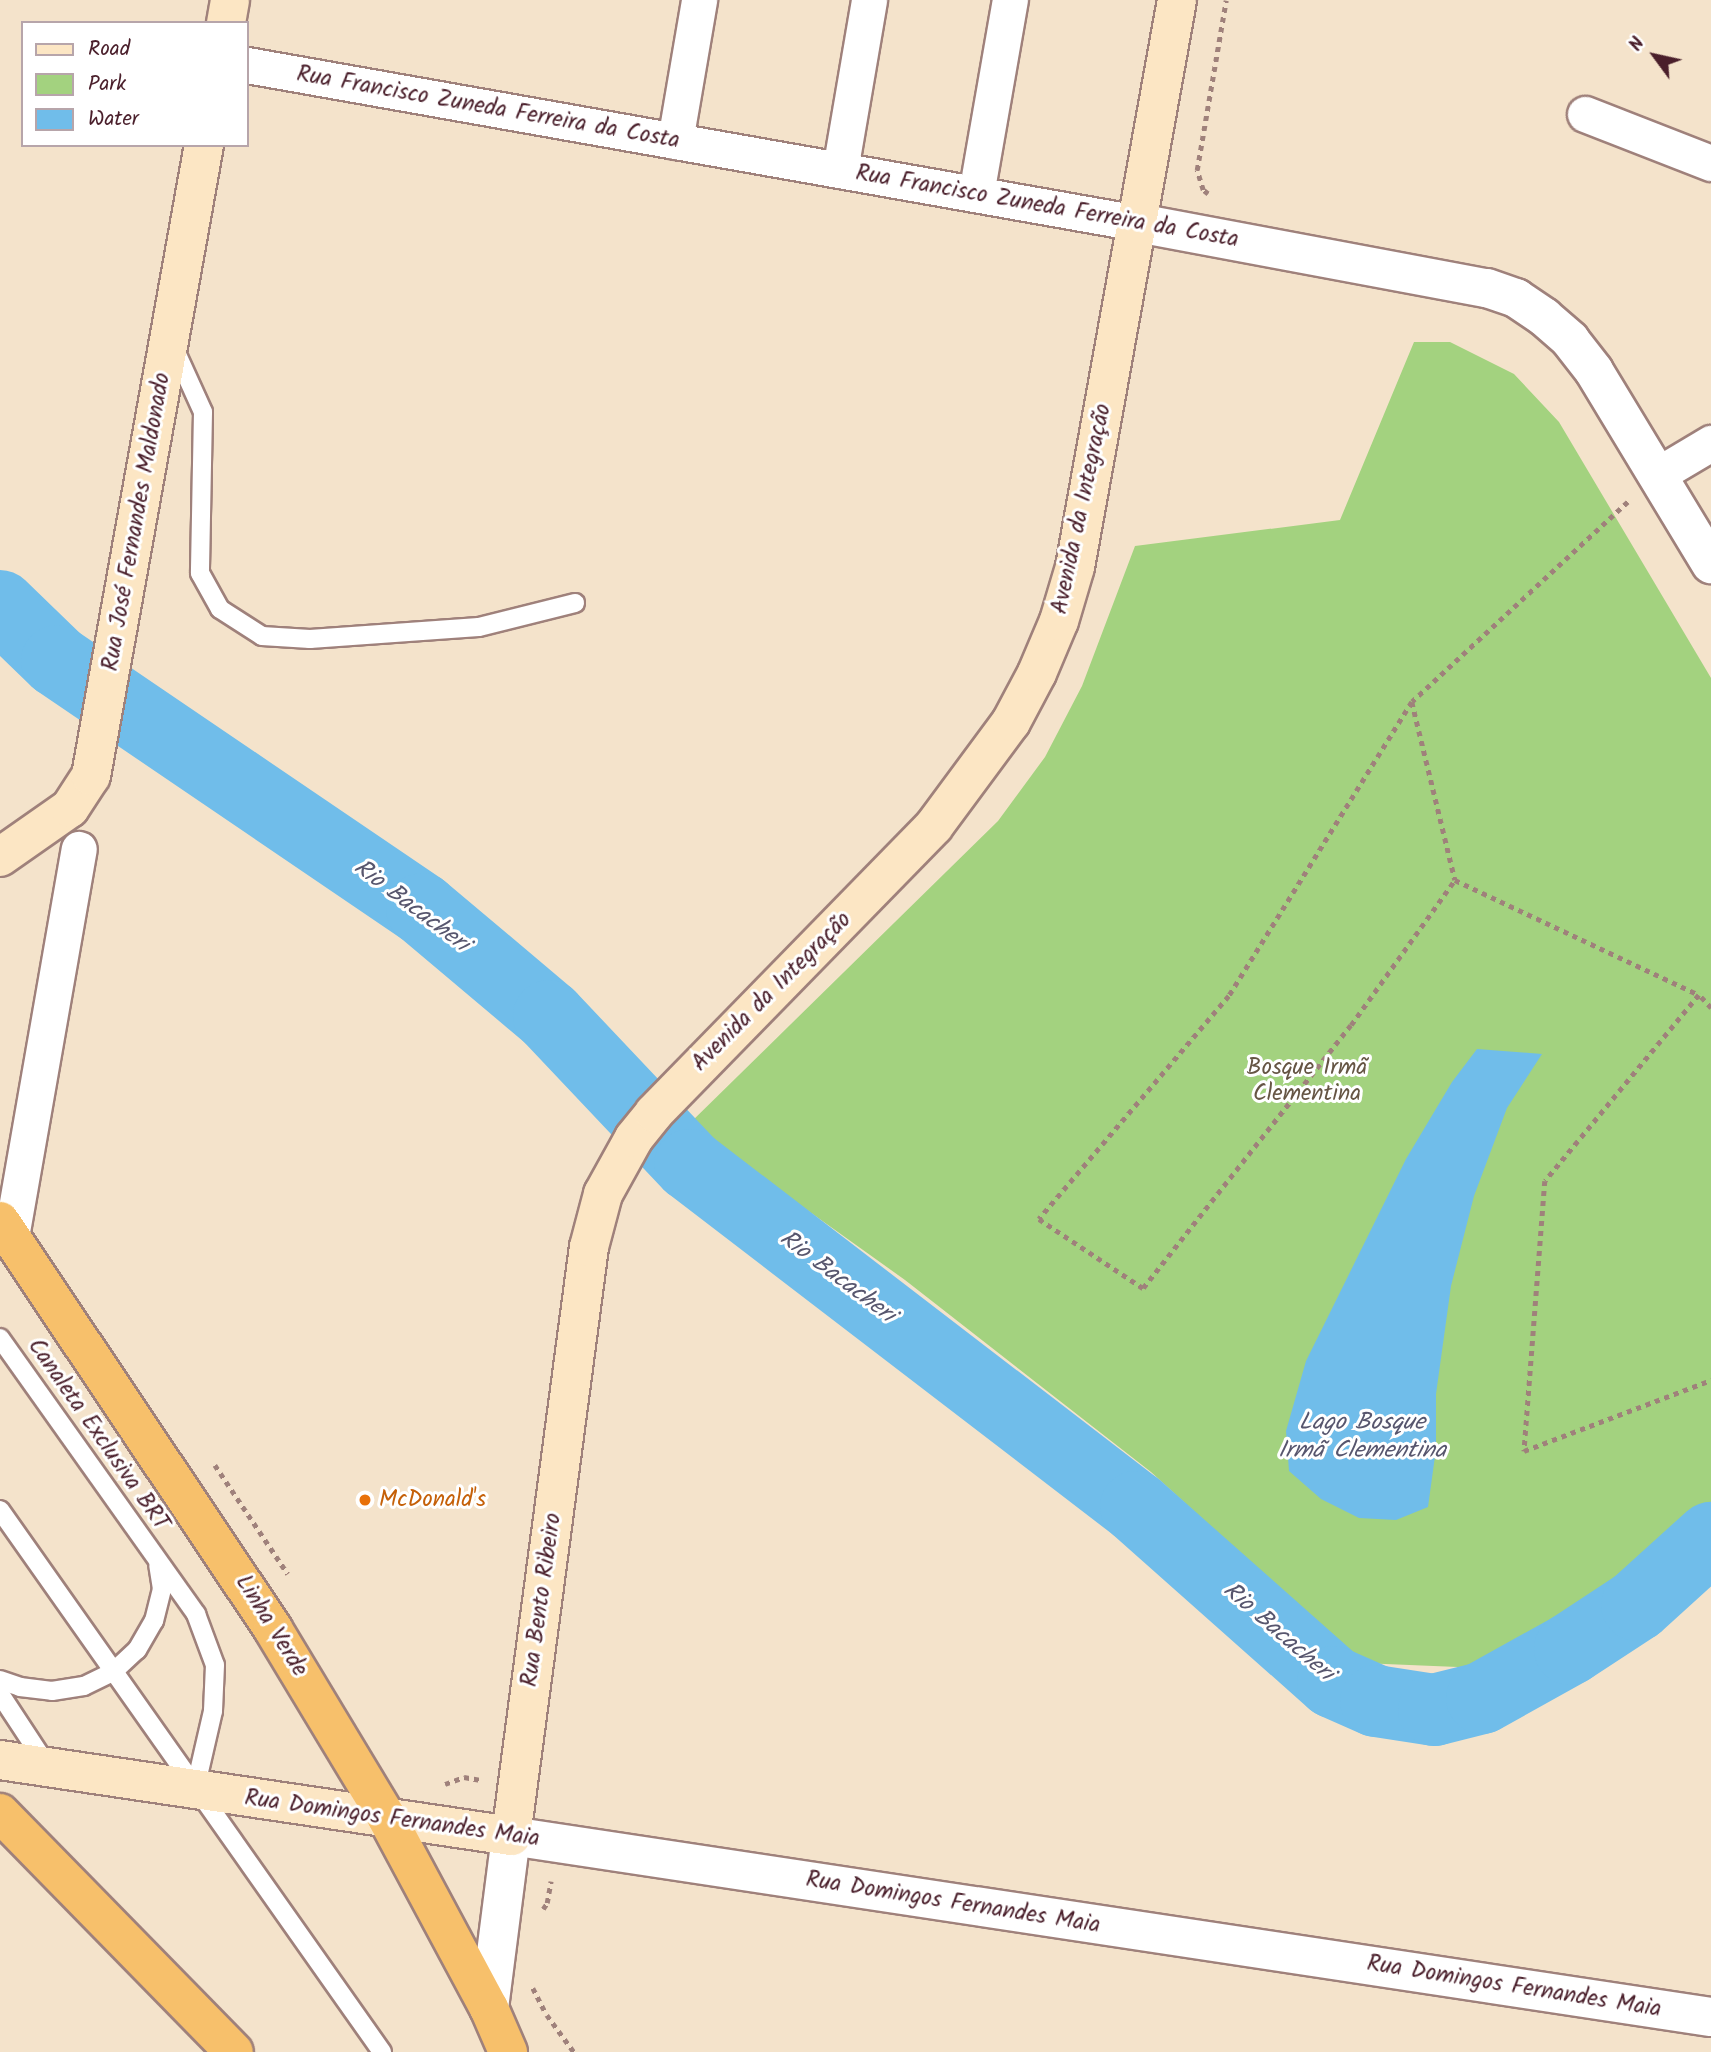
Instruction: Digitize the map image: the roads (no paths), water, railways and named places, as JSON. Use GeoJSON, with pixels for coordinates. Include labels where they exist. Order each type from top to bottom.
{"type":"FeatureCollection","features":[{"type":"Feature","properties":{"kind":"highway","name":"Linha Verde"},"geometry":{"type":"LineString","coordinates":[[6,1229],[226,1553],[387,1818],[489,2008],[508,2052]]}},
{"type":"Feature","properties":{"kind":"highway"},"geometry":{"type":"LineString","coordinates":[[0,1813],[234,2052]]}},
{"type":"Feature","properties":{"kind":"main road"},"geometry":{"type":"LineString","coordinates":[[226,21],[230,0]]}},
{"type":"Feature","properties":{"kind":"main road","name":"Avenida da Integração"},"geometry":{"type":"LineString","coordinates":[[603,1194],[634,1138],[675,1091],[934,825],[976,771],[1024,698],[1059,621],[1075,567],[1177,0]]}},
{"type":"Feature","properties":{"kind":"main road","name":"Rua José Fernandes Maldonado"},"geometry":{"type":"LineString","coordinates":[[0,857],[70,807],[92,776],[204,147]]}},
{"type":"Feature","properties":{"kind":"main road","name":"Rua Bento Ribeiro"},"geometry":{"type":"LineString","coordinates":[[511,1836],[589,1247],[603,1194]]}},
{"type":"Feature","properties":{"kind":"main road","name":"Rua Domingos Fernandes Maia"},"geometry":{"type":"LineString","coordinates":[[0,1760],[511,1836]]}},
{"type":"Feature","properties":{"kind":"main road"},"geometry":{"type":"LineString","coordinates":[[489,2008],[527,2052]]}},
{"type":"Feature","properties":{"kind":"main road"},"geometry":{"type":"LineString","coordinates":[[198,2015],[226,2052]]}},
{"type":"Feature","properties":{"kind":"street"},"geometry":{"type":"LineString","coordinates":[[675,141],[699,0]]}},
{"type":"Feature","properties":{"kind":"street"},"geometry":{"type":"LineString","coordinates":[[840,170],[869,0]]}},
{"type":"Feature","properties":{"kind":"street"},"geometry":{"type":"LineString","coordinates":[[976,194],[1010,0]]}},
{"type":"Feature","properties":{"kind":"street","name":"Rua Francisco Zuneda Ferreira da Costa"},"geometry":{"type":"LineString","coordinates":[[248,65],[1138,223],[1486,288],[1516,298],[1544,317],[1570,340],[1594,371],[1710,559]]}},
{"type":"Feature","properties":{"kind":"street"},"geometry":{"type":"LineString","coordinates":[[1585,114],[1711,163]]}},
{"type":"Feature","properties":{"kind":"street"},"geometry":{"type":"LineString","coordinates":[[1657,475],[1711,443]]}},
{"type":"Feature","properties":{"kind":"street"},"geometry":{"type":"LineString","coordinates":[[6,1229],[79,849]]}},
{"type":"Feature","properties":{"kind":"street","name":"Rua Bento Ribeiro"},"geometry":{"type":"LineString","coordinates":[[489,2008],[511,1836]]}},
{"type":"Feature","properties":{"kind":"street","name":"Rua Domingos Fernandes Maia"},"geometry":{"type":"LineString","coordinates":[[511,1836],[1711,2017]]}},
{"type":"Feature","properties":{"kind":"lane"},"geometry":{"type":"LineString","coordinates":[[169,338],[203,412],[200,573],[220,609],[262,636],[310,639],[479,627],[575,603]]}},
{"type":"Feature","properties":{"kind":"lane","name":"Canaleta Exclusiva BRT"},"geometry":{"type":"LineString","coordinates":[[0,1338],[196,1614],[215,1665],[213,1711],[195,1789]]}},
{"type":"Feature","properties":{"kind":"lane"},"geometry":{"type":"LineString","coordinates":[[0,1510],[382,2052]]}},
{"type":"Feature","properties":{"kind":"lane","name":"Canaleta Exclusiva BRT"},"geometry":{"type":"LineString","coordinates":[[0,1680],[20,1687],[52,1691],[84,1686],[113,1672],[137,1650],[154,1621],[162,1589],[156,1559]]}},
{"type":"Feature","properties":{"kind":"lane"},"geometry":{"type":"LineString","coordinates":[[0,1694],[48,1767]]}},
{"type":"Feature","properties":{"kind":"water","name":"Lago Bosque Irmã Clementina"},"geometry":{"type":"Polygon","coordinates":[[[1477,1049],[1542,1054],[1507,1108],[1474,1196],[1451,1286],[1436,1394],[1436,1449],[1428,1507],[1396,1520],[1359,1518],[1321,1499],[1289,1471],[1286,1431],[1306,1361],[1406,1159],[1452,1082],[1477,1049]]]}},
{"type":"Feature","properties":{"kind":"waterway","name":"Rio Bacacheri"},"geometry":{"type":"LineString","coordinates":[[0,606],[57,661],[422,909],[549,1016],[690,1165],[1136,1507],[1333,1682],[1376,1701],[1434,1710],[1482,1698],[1570,1649],[1637,1605],[1711,1538]]}},
{"type":"Feature","properties":{"kind":"place","name":"McDonald's"},"geometry":{"type":"Point","coordinates":[365,1500]}},
{"type":"Feature","properties":{"kind":"park label","name":"Bosque Irmã Clementina"},"geometry":{"type":"Point","coordinates":[1307,1081]}}]}
